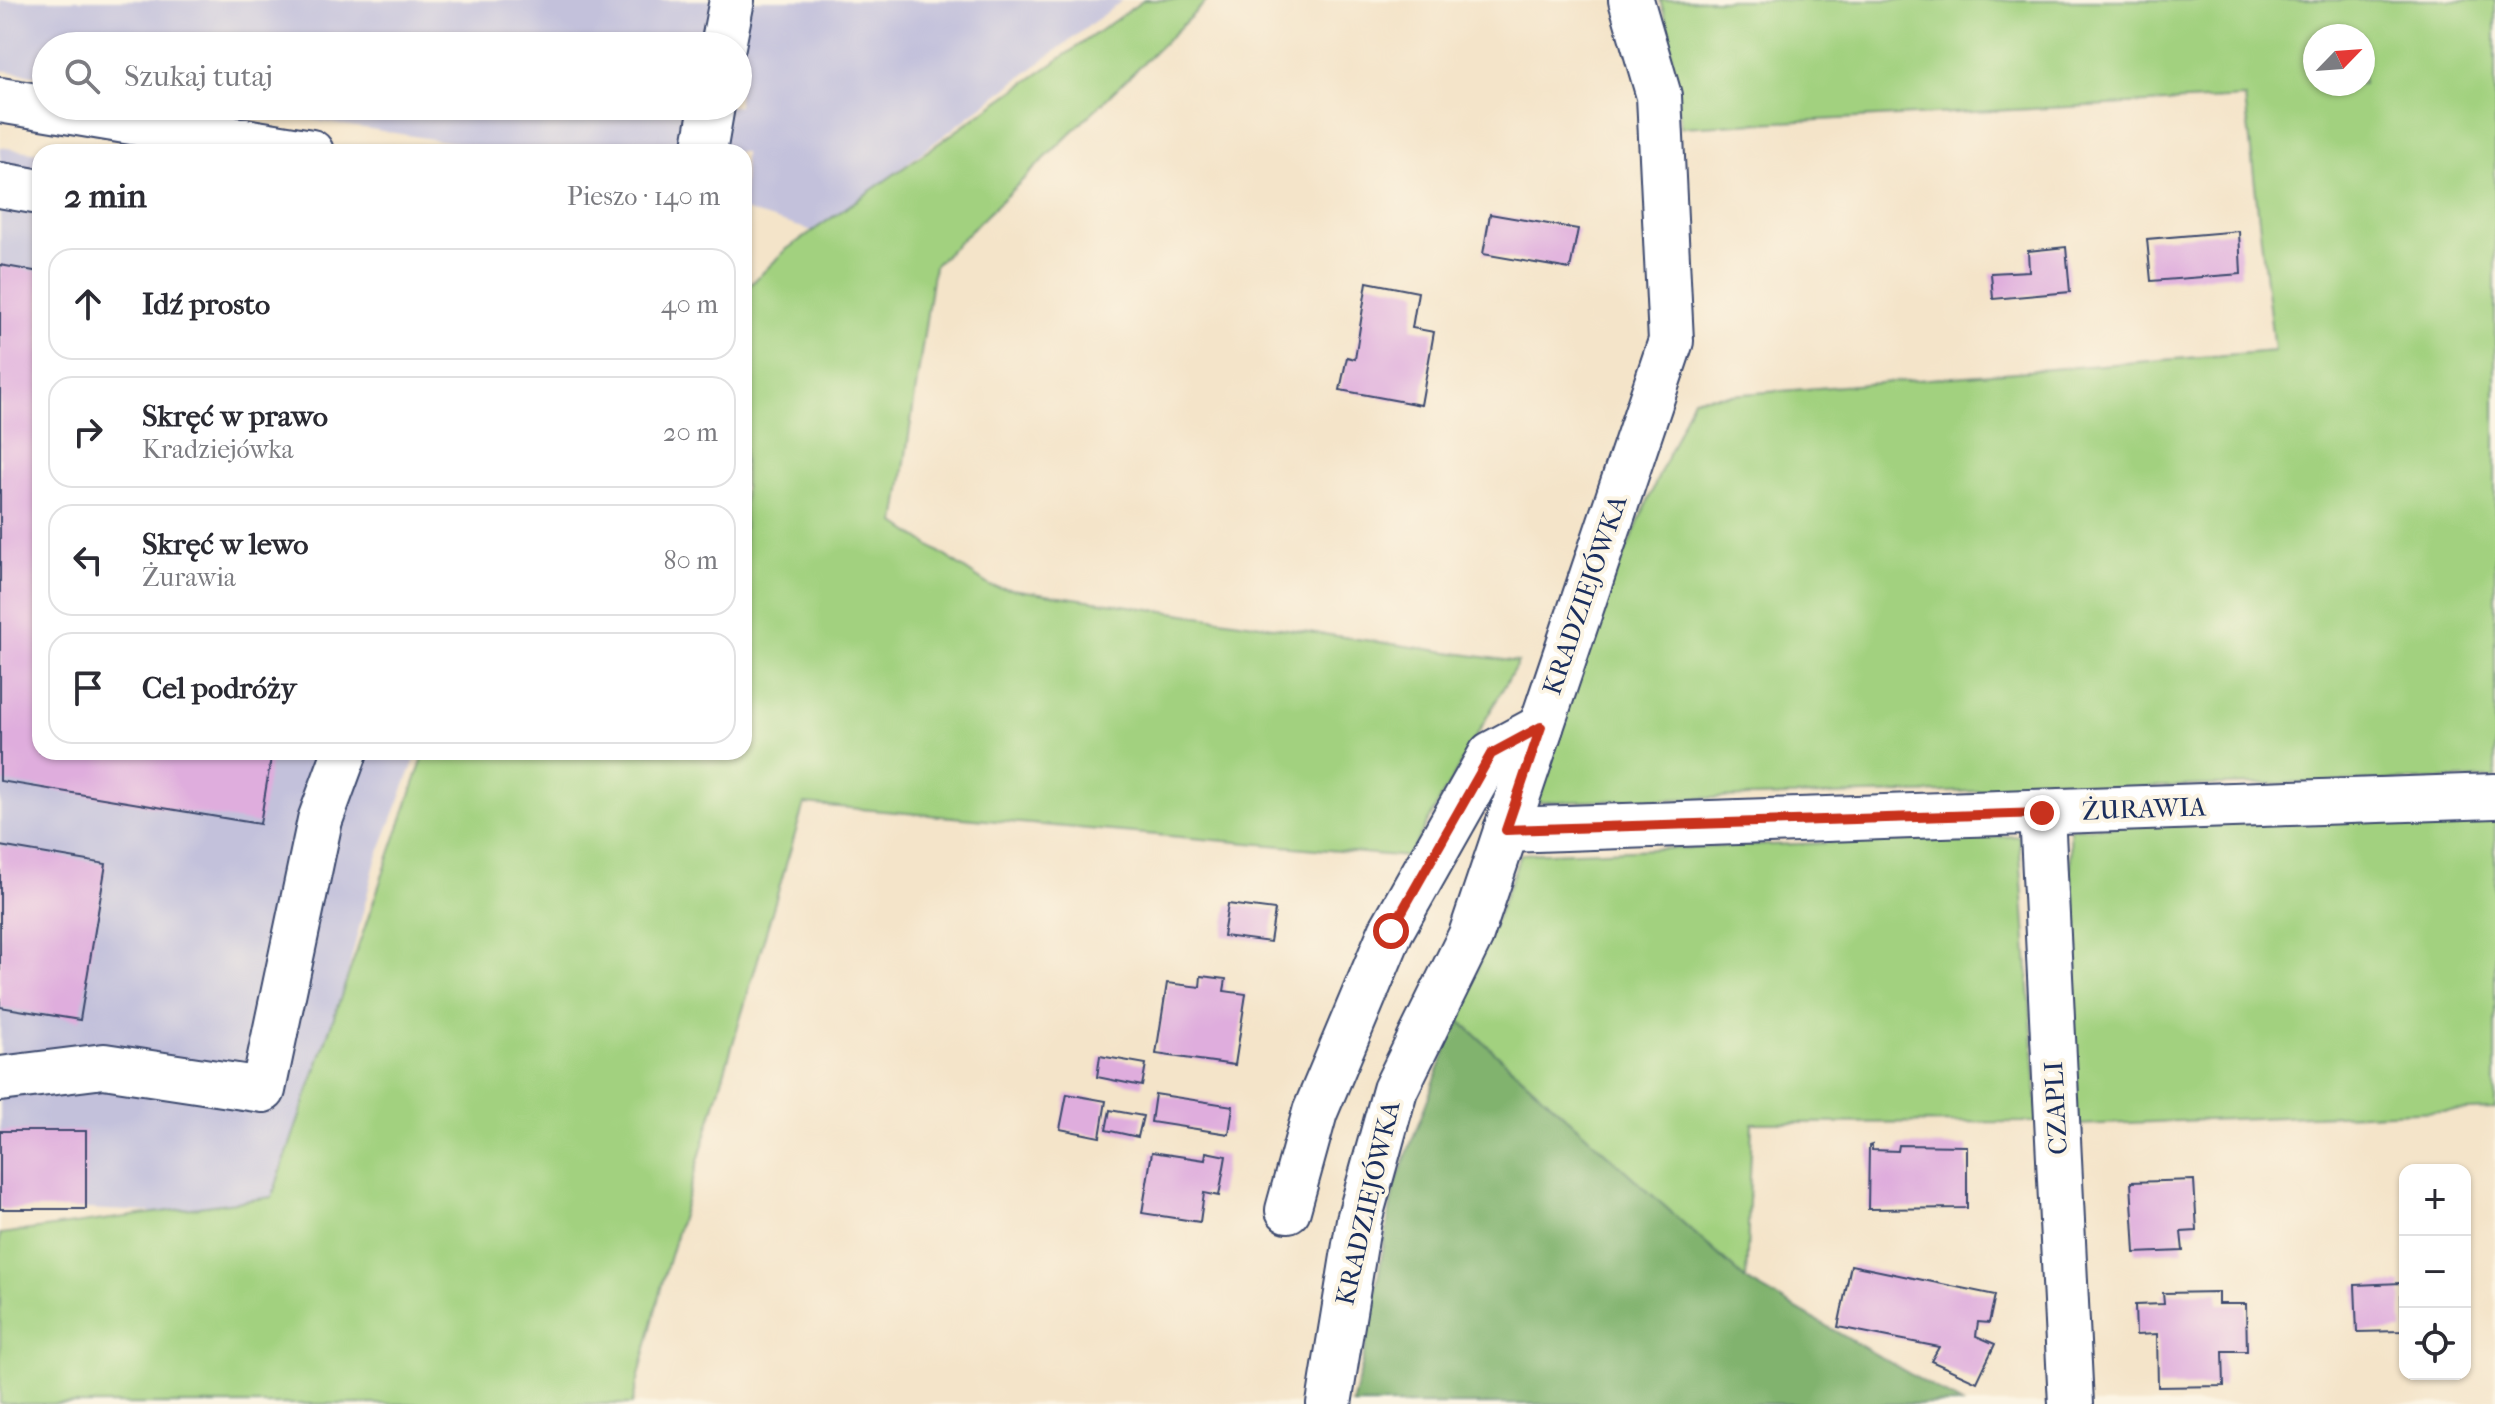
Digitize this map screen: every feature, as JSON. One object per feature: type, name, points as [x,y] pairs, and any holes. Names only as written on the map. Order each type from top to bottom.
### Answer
[{"type":"street","points":[[726,32],[732,0]]},
{"type":"street","name":"KRADZIEJÓWKA","points":[[1329,1404],[1359,1220],[1395,1090],[1471,935],[1671,341],[1659,96],[1631,0]]},
{"type":"street","points":[[0,100],[32,105]]},
{"type":"street","points":[[120,120],[263,144]]},
{"type":"street","points":[[705,144],[710,120]]},
{"type":"street","points":[[0,185],[32,191]]},
{"type":"street","points":[[1288,1210],[1315,1112],[1391,931],[1491,754],[1541,727]]},
{"type":"street","points":[[0,1079],[104,1066],[263,1090],[320,820],[342,760]]},
{"type":"street","name":"ŻURAWIA","points":[[1506,830],[2495,796]]},
{"type":"street","name":"CZAPLI","points":[[2042,813],[2071,1404]]},
{"type":"shaded area","points":[[0,0],[1123,0],[816,232],[752,212],[752,144],[463,144],[313,120],[752,120],[752,32],[32,32],[32,75],[0,70]]},
{"type":"shaded area","points":[[0,147],[32,152],[32,760],[415,760],[376,860],[286,1218],[86,1209],[0,1209]]},
{"type":"green space","points":[[1144,0],[1208,0],[934,266],[896,523],[990,586],[1518,662],[1408,857],[804,804],[664,1276],[632,1404],[0,1404],[0,1234],[272,1197],[422,760],[752,760],[752,283],[787,249]]},
{"type":"green space","points":[[1660,0],[2495,0],[2495,778],[1515,803],[1693,398],[2274,351],[2245,98],[1681,127],[1667,22]]},
{"type":"green space","points":[[2495,815],[2495,1109],[2076,1125],[2070,828]]},
{"type":"green space","points":[[2019,836],[2038,1122],[1752,1123],[1746,1280],[1458,1019],[1521,854]]},
{"type":"green space","points":[[1458,1019],[1746,1280],[1962,1404],[1352,1404],[1362,1366],[1394,1188]]},
{"type":"building","points":[[1490,214],[1578,229],[1570,269],[1483,254]]},
{"type":"building","points":[[2239,231],[2241,274],[2151,281],[2147,239]]},
{"type":"building","points":[[2066,247],[2070,292],[1993,299],[1991,273],[2029,271],[2028,251]]},
{"type":"building","points":[[0,265],[32,271],[32,760],[271,760],[260,824],[0,781]]},
{"type":"building","points":[[1367,282],[1418,292],[1412,328],[1434,332],[1421,405],[1340,390],[1347,357],[1355,359]]},
{"type":"building","points":[[0,846],[106,864],[80,1020],[0,1007]]},
{"type":"building","points":[[1228,904],[1275,910],[1270,942],[1223,936]]},
{"type":"building","points":[[1201,976],[1226,979],[1224,991],[1246,994],[1235,1065],[1156,1054],[1167,983],[1200,987]]},
{"type":"building","points":[[1100,1056],[1146,1064],[1142,1086],[1097,1077]]},
{"type":"building","points":[[1067,1094],[1106,1101],[1100,1137],[1060,1129]]},
{"type":"building","points":[[1155,1094],[1233,1106],[1229,1134],[1151,1122]]},
{"type":"building","points":[[1110,1110],[1143,1116],[1138,1137],[1106,1130]]},
{"type":"building","points":[[0,1131],[86,1131],[86,1209],[0,1209]]},
{"type":"building","points":[[1872,1145],[1872,1150],[1898,1151],[1899,1145],[1967,1146],[1967,1208],[1868,1209],[1869,1146]]},
{"type":"building","points":[[1152,1152],[1205,1160],[1206,1152],[1226,1156],[1219,1196],[1204,1193],[1200,1222],[1142,1213]]},
{"type":"building","points":[[2194,1180],[2197,1231],[2181,1232],[2183,1251],[2135,1253],[2131,1182]]},
{"type":"building","points":[[1851,1265],[1995,1295],[1989,1323],[1978,1322],[1976,1336],[1995,1344],[1977,1382],[1931,1361],[1939,1347],[1838,1327]]},
{"type":"building","points":[[2399,1283],[2399,1331],[2357,1332],[2355,1285]]},
{"type":"building","points":[[2218,1292],[2218,1304],[2246,1304],[2247,1351],[2223,1351],[2224,1386],[2158,1387],[2157,1334],[2136,1335],[2135,1305],[2164,1304],[2163,1293]]},
{"type":"route","points":[[1391,931],[1491,754],[1541,727],[1506,830],[2042,813]]}]
